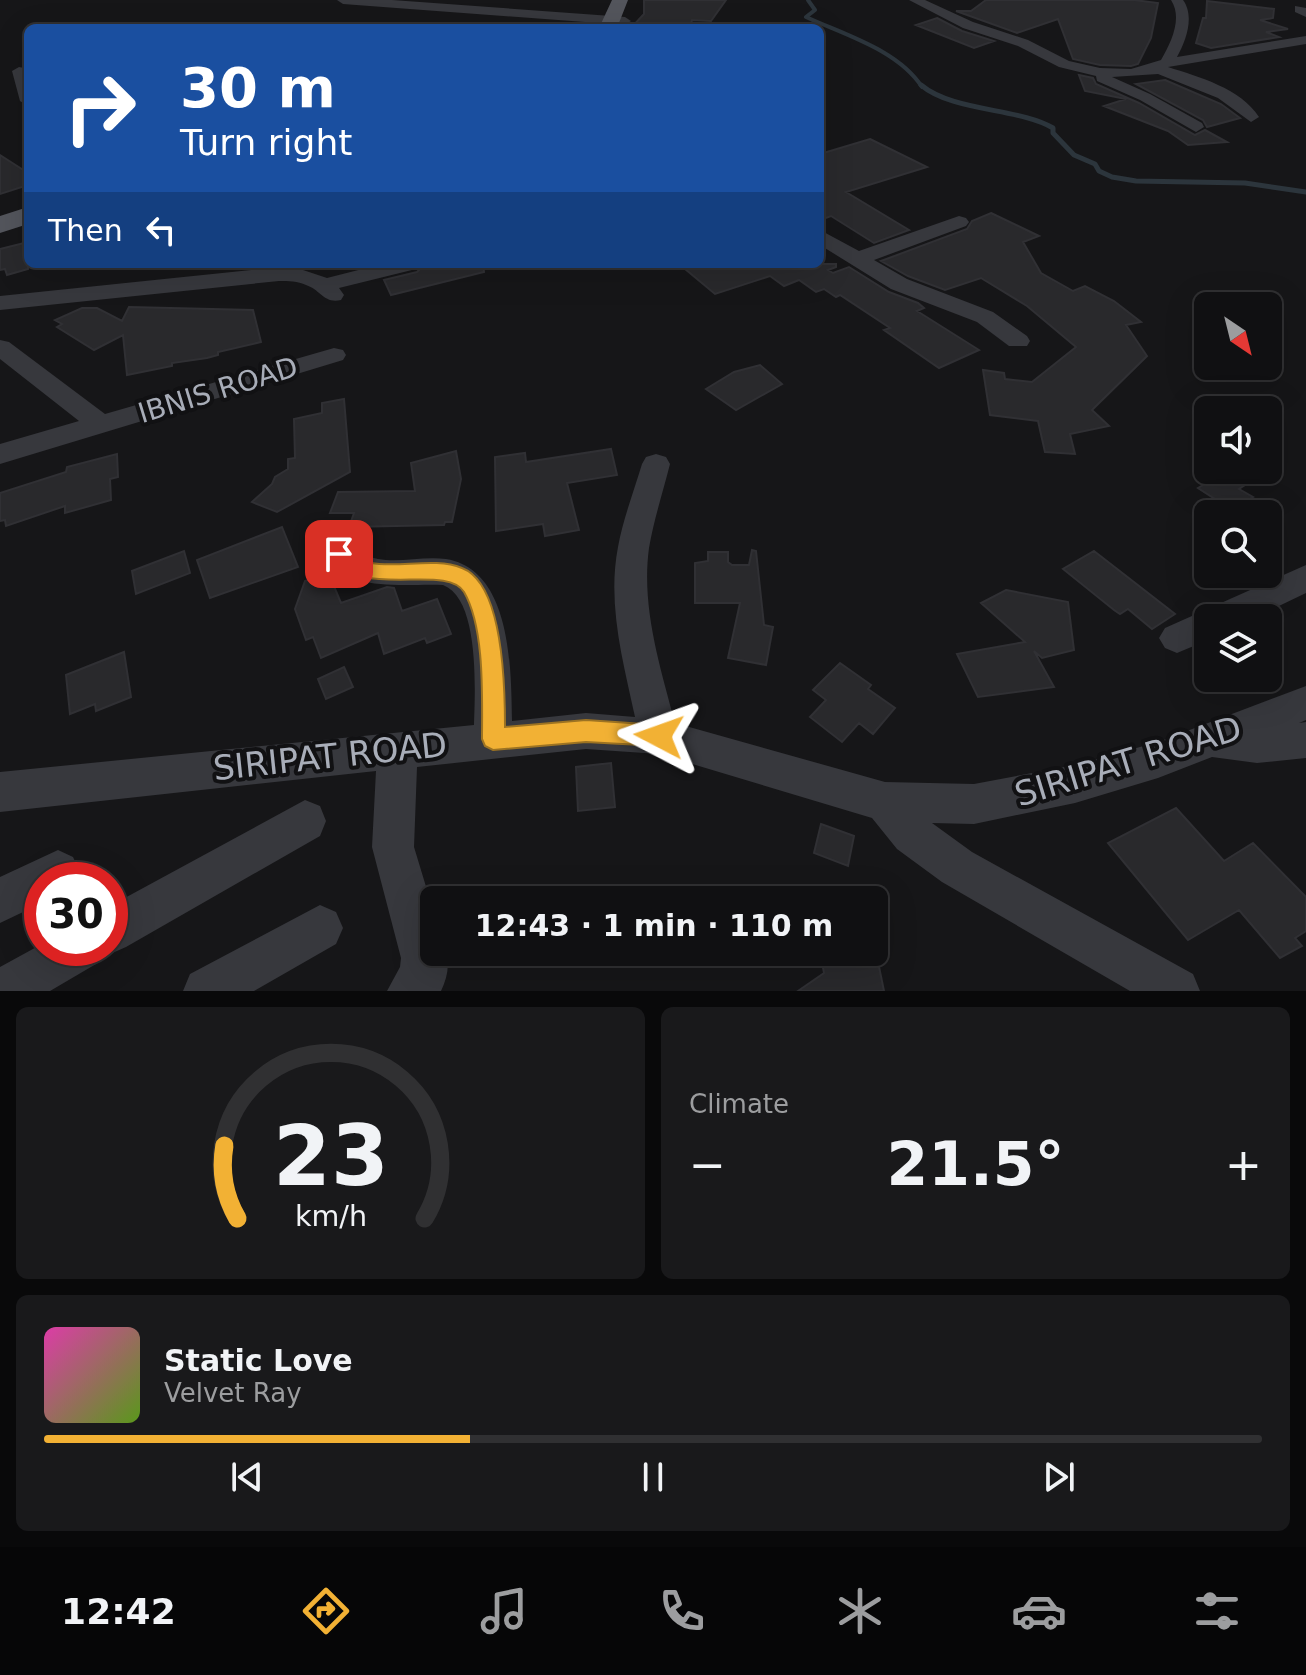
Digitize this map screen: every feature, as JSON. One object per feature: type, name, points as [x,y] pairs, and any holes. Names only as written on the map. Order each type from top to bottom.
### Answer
[{"type":"main road","points":[[616,24],[620,0]]},
{"type":"main road","points":[[616,24],[634,0]]},
{"type":"main road","points":[[0,216],[24,208]]},
{"type":"main road","points":[[0,225],[24,216]]},
{"type":"street","points":[[343,0],[436,4],[616,24]]},
{"type":"street","points":[[915,0],[968,25],[1023,43],[1064,64],[1095,72],[1124,74],[1306,40]]},
{"type":"street","points":[[1160,66],[1180,39],[1182,7],[1177,0]]},
{"type":"street","points":[[937,10],[952,3]]},
{"type":"street","points":[[1160,66],[1233,99],[1248,109],[1251,117]]},
{"type":"street","points":[[19,71],[24,88]]},
{"type":"street","points":[[1095,72],[1196,127]]},
{"type":"street","points":[[856,259],[959,222]]},
{"type":"street","points":[[824,239],[899,284],[985,317],[1018,341]]},
{"type":"street","points":[[0,303],[279,274],[311,277],[329,290],[396,268]]},
{"type":"street","name":"IBNIS ROAD","points":[[0,347],[102,425]]},
{"type":"street","name":"IBNIS ROAD","points":[[0,454],[334,355]]},
{"type":"street","points":[[656,464],[632,556],[630,585],[636,639],[659,736]]},
{"type":"street","points":[[339,554],[353,565],[369,570],[398,574],[458,574],[471,585],[482,610],[493,672],[493,739]]},
{"type":"street","points":[[1251,604],[1306,578]]},
{"type":"street","name":"SIRIPAT ROAD","points":[[0,792],[586,731],[659,736],[885,802],[974,804],[1075,784],[1210,740],[1306,703]]},
{"type":"street","points":[[1210,740],[1257,745],[1306,740]]},
{"type":"street","points":[[401,748],[395,778],[393,847],[424,958],[424,976],[411,991]]},
{"type":"street","points":[[885,802],[912,834],[957,867],[1176,991]]},
{"type":"street","points":[[128,921],[305,821]]},
{"type":"street","points":[[0,901],[24,889]]},
{"type":"street","points":[[207,991],[320,928]]},
{"type":"street","points":[[4,991],[48,966]]},
{"type":"building","points":[[644,0],[726,0],[711,21],[635,24],[644,14]]},
{"type":"building","points":[[986,0],[1134,0],[1158,3],[1151,38],[1138,64],[1131,66],[1100,65],[1073,59],[1058,19],[1017,33],[956,11],[971,11]]},
{"type":"building","points":[[1207,1],[1274,9],[1273,18],[1260,20],[1288,29],[1266,32],[1279,37],[1211,48],[1196,43],[1203,18],[1206,18]]},
{"type":"building","points":[[937,18],[962,31],[994,41],[974,48],[916,25]]},
{"type":"building","points":[[1079,75],[1093,78],[1096,84],[1139,103],[1195,135],[1205,130],[1227,142],[1188,145],[1168,131],[1104,106],[1126,99],[1085,91]]},
{"type":"building","points":[[1165,80],[1221,104],[1240,118],[1207,127],[1203,120],[1136,84]]},
{"type":"building","points":[[870,139],[927,167],[846,192],[909,230],[874,243],[831,216],[824,219],[824,153]]},
{"type":"building","points":[[0,155],[24,170],[24,186],[0,194]]},
{"type":"building","points":[[991,213],[1039,236],[1023,242],[1041,273],[1073,291],[1085,286],[1114,301],[1141,322],[1126,325],[1147,356],[1092,410],[1109,426],[1070,434],[1075,454],[1045,452],[1038,421],[990,415],[983,370],[1004,373],[1005,379],[1032,382],[1076,347],[1027,306],[981,278],[945,290],[908,276],[881,261],[967,229],[972,221]]},
{"type":"building","points":[[24,243],[24,268],[28,269],[7,275],[5,269],[0,270],[0,249]]},
{"type":"building","points":[[824,264],[836,264],[828,270],[833,273],[849,267],[889,292],[918,303],[924,308],[917,311],[979,350],[939,368],[884,330],[890,328],[840,295],[836,297],[824,289],[816,292],[799,280],[784,286],[770,276],[715,294],[684,268],[824,268]]},
{"type":"building","points":[[421,268],[484,268],[484,272],[391,295],[384,280],[417,272]]},
{"type":"building","points":[[129,307],[253,310],[261,342],[218,352],[218,355],[207,358],[127,375],[123,335],[94,350],[57,327],[62,324],[55,320],[82,308],[97,308],[122,321]]},
{"type":"building","points":[[760,365],[782,384],[736,410],[706,389],[734,372]]},
{"type":"building","points":[[344,399],[350,472],[277,512],[252,502],[272,484],[275,477],[288,469],[288,459],[295,458],[294,419],[322,413],[322,403]]},
{"type":"building","points":[[611,449],[617,475],[567,483],[579,530],[545,536],[543,524],[496,531],[495,457],[525,453],[526,462]]},
{"type":"building","points":[[456,451],[461,479],[452,522],[445,522],[444,525],[349,527],[354,513],[330,513],[338,492],[415,491],[411,463]]},
{"type":"building","points":[[117,454],[118,477],[110,479],[111,500],[65,513],[65,506],[6,526],[5,520],[0,521],[0,493],[66,472],[67,467]]},
{"type":"building","points":[[1205,484],[1246,484],[1239,489],[1253,497],[1248,500],[1217,500],[1198,488]]},
{"type":"building","points":[[282,527],[298,567],[210,598],[197,560]]},
{"type":"building","points":[[752,550],[756,551],[764,625],[773,627],[766,665],[728,658],[740,603],[695,603],[695,563],[708,561],[708,552],[728,552],[728,562],[732,565],[749,565]]},
{"type":"building","points":[[184,551],[190,573],[136,594],[132,571]]},
{"type":"building","points":[[1094,551],[1175,614],[1152,629],[1128,609],[1120,614],[1114,610],[1063,569]]},
{"type":"building","points":[[328,572],[341,603],[387,587],[394,588],[402,611],[437,599],[451,634],[427,643],[425,638],[384,654],[378,633],[321,658],[313,637],[306,640],[295,609],[305,581]]},
{"type":"building","points":[[1006,590],[1068,602],[1074,650],[1042,658],[1034,651],[1054,687],[978,697],[957,654],[1025,642],[981,603]]},
{"type":"building","points":[[124,652],[131,697],[96,711],[95,704],[70,714],[66,675]]},
{"type":"building","points":[[840,663],[871,685],[868,689],[895,708],[873,734],[859,723],[842,742],[810,717],[826,700],[813,690]]},
{"type":"building","points":[[344,667],[353,687],[326,699],[318,679]]},
{"type":"building","points":[[611,763],[615,807],[578,811],[576,767]]},
{"type":"building","points":[[1176,808],[1224,861],[1253,843],[1306,897],[1306,931],[1295,938],[1302,946],[1280,958],[1239,910],[1188,940],[1108,843]]},
{"type":"building","points":[[821,824],[854,836],[848,866],[814,853]]},
{"type":"building","points":[[823,966],[879,966],[884,991],[798,991],[824,973]]},
{"type":"waterway","points":[[808,0],[815,10],[806,17],[823,24]]},
{"type":"waterway","points":[[824,24],[885,53],[912,74],[922,87]]},
{"type":"waterway","points":[[921,85],[950,100],[1023,117],[1053,128],[1053,133],[1074,155],[1095,164],[1099,171],[1112,177],[1136,181],[1245,183],[1306,192]]},
{"type":"route","points":[[339,554],[353,565],[369,570],[398,574],[458,574],[471,585],[482,610],[493,672],[493,739],[586,731],[659,736]]}]
